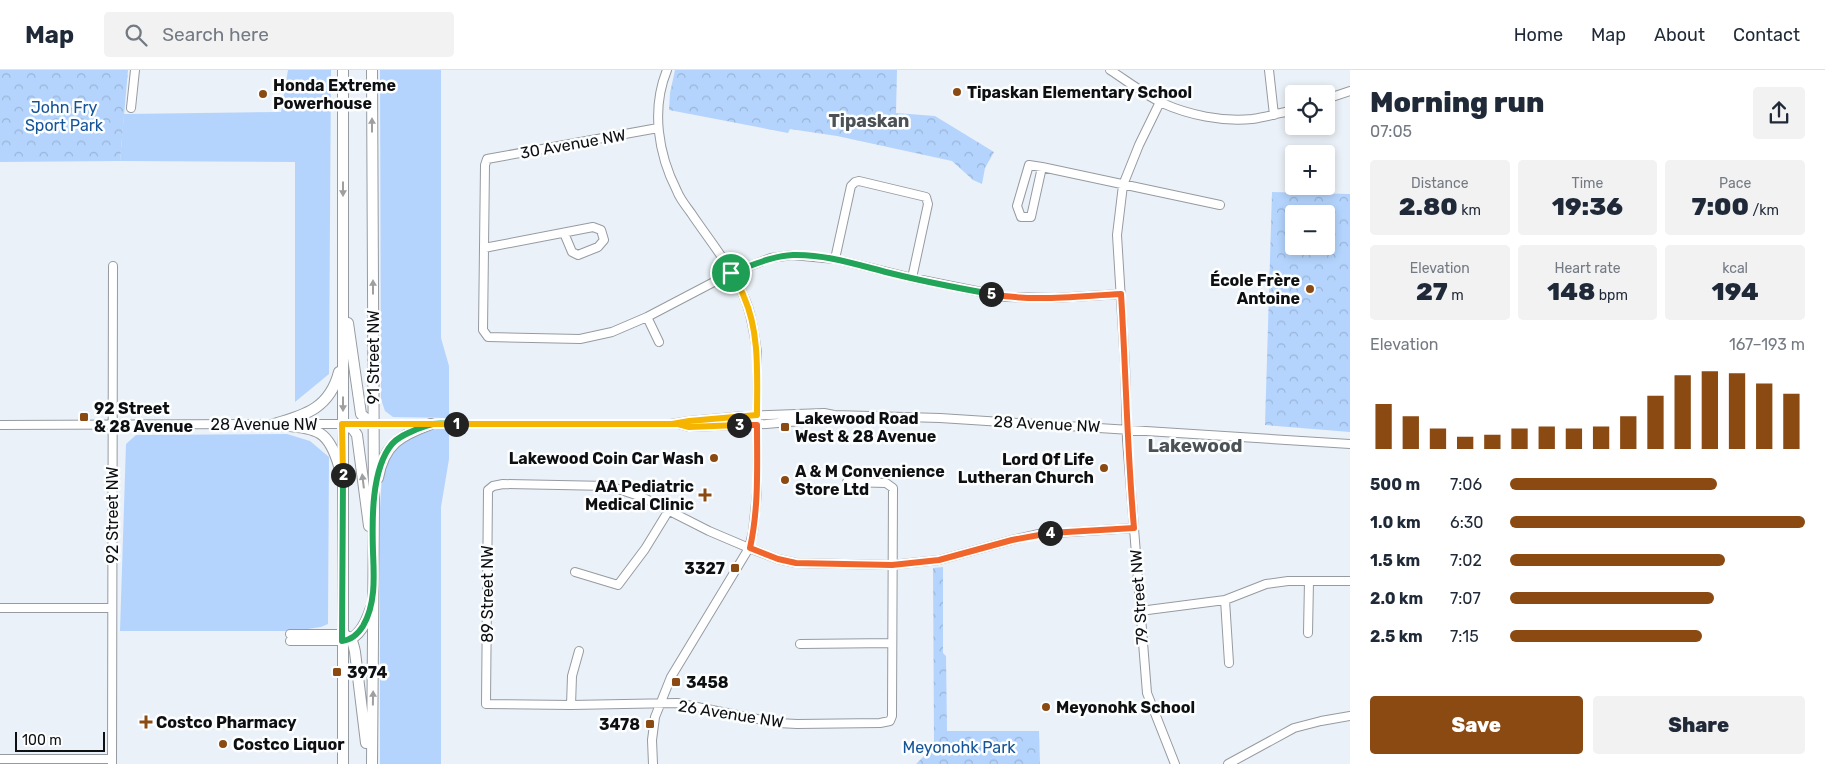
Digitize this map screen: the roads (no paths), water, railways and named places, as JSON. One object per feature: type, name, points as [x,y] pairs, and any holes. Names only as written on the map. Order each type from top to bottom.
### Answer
[{"type":"main road","name":"91 Street NW","points":[[343,70],[342,424],[345,638],[343,764]]},
{"type":"main road","name":"91 Street NW","points":[[370,764],[374,577],[372,70]]},
{"type":"main road","points":[[343,303],[348,320],[361,414],[373,424]]},
{"type":"main road","points":[[274,424],[295,418],[328,399],[337,382],[343,357]]},
{"type":"main road","points":[[274,424],[310,429],[323,435],[333,447],[343,478]]},
{"type":"main road","points":[[342,424],[353,429],[357,435],[373,547]]},
{"type":"main road","points":[[374,506],[379,472],[392,445],[407,434],[431,424]]},
{"type":"main road","points":[[370,764],[355,652],[345,638],[362,628],[369,614],[374,577]]},
{"type":"street","points":[[131,108],[135,70]]},
{"type":"street","points":[[653,764],[652,740],[655,718],[660,704],[671,677],[689,645],[750,548],[757,494],[757,352],[753,330],[745,297],[677,192],[663,157],[658,128],[659,100],[667,70]]},
{"type":"street","points":[[1110,70],[1160,102],[1181,110],[1223,119],[1252,119],[1285,112]]},
{"type":"street","points":[[1269,70],[1274,114]]},
{"type":"street","points":[[1335,96],[1350,91]]},
{"type":"street","name":"79 Street NW","points":[[1160,102],[1138,145],[1123,185],[1116,235],[1121,294],[1127,429],[1147,693],[1176,764]]},
{"type":"street","name":"30 Avenue NW","points":[[484,248],[485,165],[487,159],[658,128]]},
{"type":"street","points":[[1042,167],[1031,217],[1021,217],[1017,206],[1029,165],[1042,167],[1220,205]]},
{"type":"street","points":[[834,259],[851,186],[855,182],[859,181],[926,197],[928,200],[912,278]]},
{"type":"street","points":[[564,233],[572,252],[578,255],[598,246],[604,240],[602,230],[595,227],[484,248],[483,330],[488,337],[580,339],[612,332],[731,273],[771,258],[792,255],[834,259],[912,278],[1006,297],[1055,298],[1121,294]]},
{"type":"street","name":"92 Street NW","points":[[112,266],[112,762]]},
{"type":"street","points":[[647,316],[659,342]]},
{"type":"street","name":"28 Avenue NW","points":[[0,425],[678,424],[689,421],[757,415],[824,413],[1127,429],[1350,444]]},
{"type":"street","name":"28 Avenue NW","points":[[678,424],[689,427],[757,425],[824,419],[834,415]]},
{"type":"street","points":[[800,644],[892,643],[893,488],[886,483],[847,482]]},
{"type":"street","name":"89 Street NW","points":[[486,704],[488,490],[493,486],[503,484],[609,486],[642,497],[669,510]]},
{"type":"street","points":[[575,572],[618,585],[645,549],[669,510],[709,531],[778,559],[796,563],[892,565],[939,560],[1039,534],[1134,528]]},
{"type":"street","points":[[1140,610],[1225,600],[1266,584],[1288,580],[1350,581]]},
{"type":"street","points":[[1308,633],[1309,580]]},
{"type":"street","points":[[1225,600],[1229,662]]},
{"type":"street","points":[[0,608],[112,608]]},
{"type":"street","points":[[290,638],[345,638]]},
{"type":"street","name":"26 Avenue NW","points":[[486,704],[677,703],[797,724],[880,723],[890,721],[892,716],[892,643]]},
{"type":"street","points":[[571,705],[572,676],[578,652]]},
{"type":"street","points":[[1228,764],[1294,728],[1322,720],[1350,716]]},
{"type":"street","points":[[0,759],[112,762]]},
{"type":"place","name":"Tipaskan Elementary School","points":[[957,92]]},
{"type":"place","name":"Honda Extreme Powerhouse","points":[[263,94]]},
{"type":"place","name":"École Frère Antoine","points":[[1310,289]]},
{"type":"place","name":"92 Street & 28 Avenue","points":[[84,417]]},
{"type":"place","name":"Lakewood Road West & 28 Avenue","points":[[785,427]]},
{"type":"place","name":"Lakewood Coin Car Wash","points":[[714,458]]},
{"type":"place","name":"Lord Of Life Lutheran Church","points":[[1104,468]]},
{"type":"place","name":"A & M Convenience Store Ltd","points":[[785,480]]},
{"type":"place","name":"AA Pediatric Medical Clinic","points":[[705,495]]},
{"type":"place","name":"3327","points":[[735,568]]},
{"type":"place","name":"3974","points":[[337,672]]},
{"type":"place","name":"3458","points":[[676,682]]},
{"type":"place","name":"Meyonohk School","points":[[1046,707]]},
{"type":"place","name":"Costco Pharmacy","points":[[146,722]]},
{"type":"place","name":"3478","points":[[650,724]]},
{"type":"place","name":"Costco Liquor","points":[[223,744]]},
{"type":"district","name":"Tipaskan","points":[[869,121]]},
{"type":"district","name":"Lakewood","points":[[1195,445]]},
{"type":"park label","name":"John Fry Sport Park","points":[[64,116]]},
{"type":"park label","name":"Meyonohk Park","points":[[959,747]]}]
